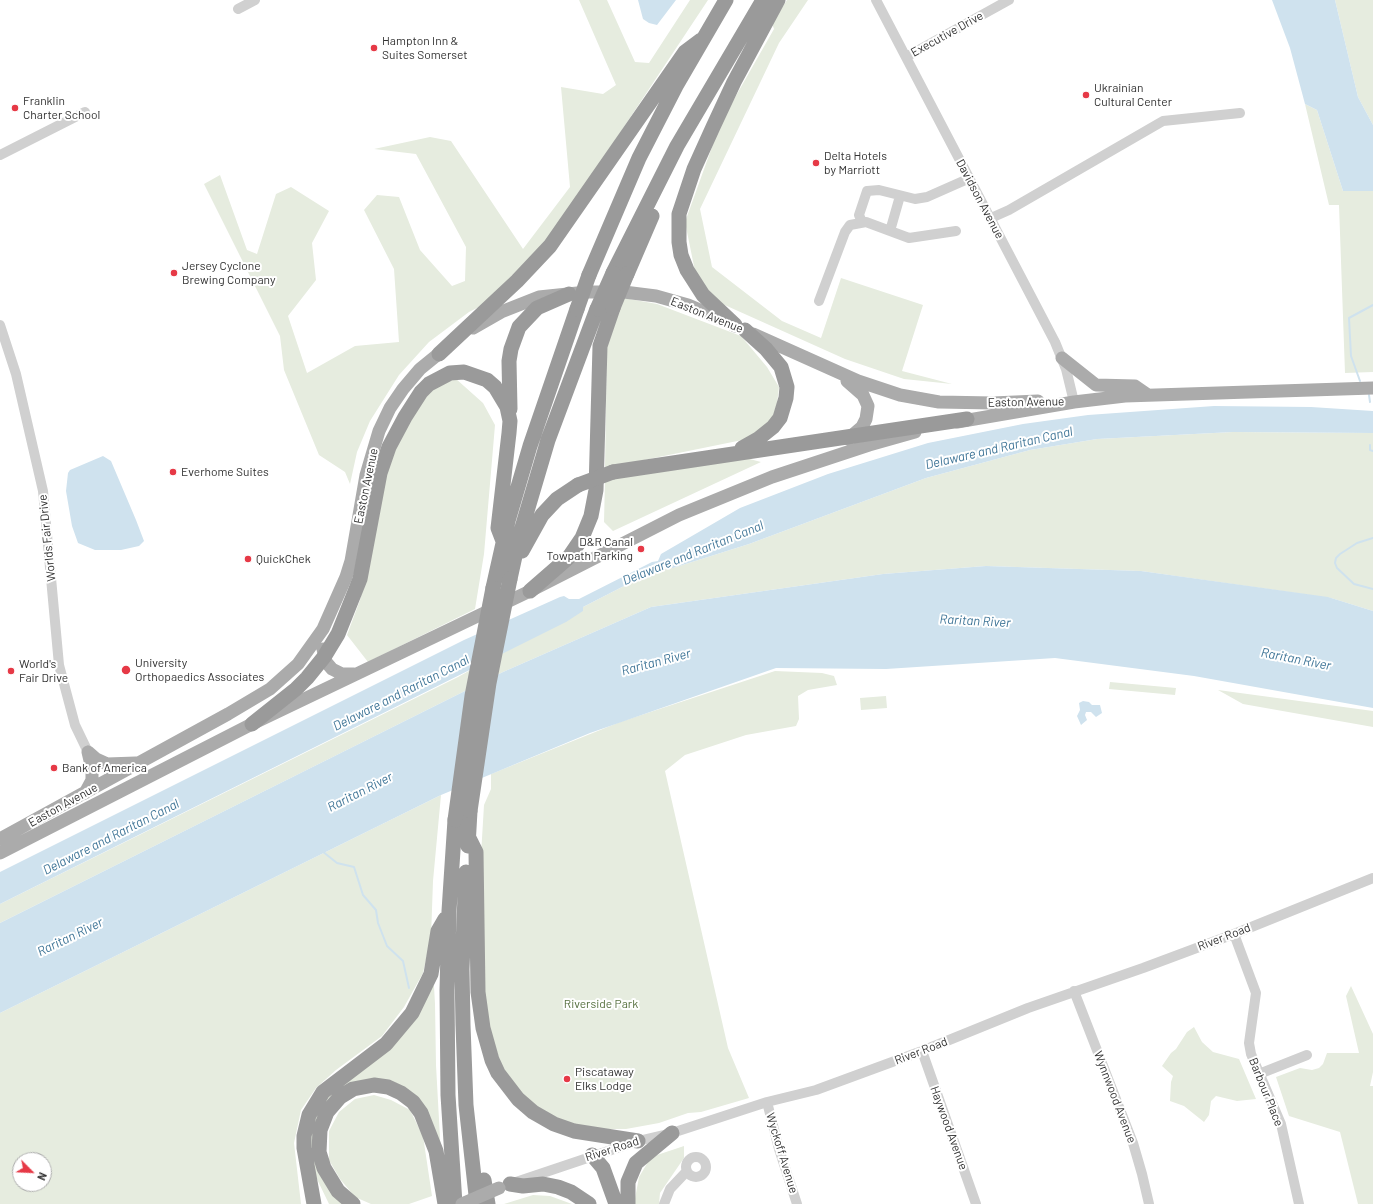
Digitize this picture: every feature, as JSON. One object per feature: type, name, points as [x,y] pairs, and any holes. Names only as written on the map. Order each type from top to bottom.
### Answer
[{"type":"highway","points":[[455,1204],[447,1069],[449,911],[455,820],[472,696],[493,588],[504,540],[530,446],[589,275],[639,158],[701,40],[726,0]]},
{"type":"highway","points":[[477,1204],[466,1105],[462,1025],[462,969],[468,836],[470,811],[489,683],[519,538],[548,440],[597,310],[620,274],[704,99],[763,0]]},
{"type":"highway","points":[[728,454],[758,440],[773,427],[780,418],[786,398],[786,387],[781,367],[766,349],[703,295],[687,270],[681,255],[679,242],[679,214],[687,188],[713,126],[734,82],[778,0]]},
{"type":"highway","points":[[439,354],[517,282],[550,246],[685,52],[701,40]]},
{"type":"highway","points":[[530,591],[569,557],[582,538],[591,516],[596,490],[598,369],[600,346],[613,308],[620,274]]},
{"type":"highway","points":[[504,540],[498,528],[510,421],[509,361],[511,349],[519,327],[537,308],[568,294]]},
{"type":"highway","points":[[252,724],[296,689],[324,657],[345,619],[359,584],[380,473],[389,447],[404,417],[421,392],[429,384],[450,373],[464,372],[475,375],[486,380],[495,387],[507,407],[510,421]]},
{"type":"highway","points":[[510,577],[542,515],[557,499],[578,485],[613,472],[967,419]]},
{"type":"highway","points":[[468,836],[476,852],[478,992],[483,1028],[492,1060],[498,1073],[518,1099],[533,1112],[554,1124],[574,1131],[638,1141]]},
{"type":"highway","points":[[314,1204],[305,1158],[304,1136],[306,1125],[313,1107],[330,1086],[386,1044],[412,1012],[431,974],[438,931],[449,911]]},
{"type":"highway","points":[[353,1204],[338,1191],[324,1168],[319,1152],[320,1130],[327,1112],[340,1097],[353,1089],[374,1085],[388,1087],[401,1093],[413,1102],[421,1113],[436,1151],[445,1204]]},
{"type":"highway","points":[[466,1105],[475,1116],[488,1204]]},
{"type":"highway","points":[[628,1204],[628,1182],[636,1163],[672,1133]]},
{"type":"highway","points":[[592,1155],[603,1168],[616,1204]]},
{"type":"highway","points":[[309,1173],[324,1204]]},
{"type":"highway","points":[[504,1186],[543,1184],[558,1187],[571,1192],[589,1204]]},
{"type":"main road","name":"Easton Avenue","points":[[0,839],[140,763],[270,689],[298,664],[323,629],[340,591],[351,561],[366,475],[379,431],[390,408],[403,389],[420,369],[462,335],[501,312],[539,297],[605,292],[641,294],[688,305],[880,390],[939,402],[1074,402]]},
{"type":"main road","points":[[1062,358],[1096,385],[1135,386],[1148,395]]},
{"type":"main road","points":[[814,463],[837,448],[862,427],[868,412],[867,400],[858,390],[835,371]]},
{"type":"main road","name":"Easton Avenue","points":[[0,853],[252,724],[530,591],[679,516],[757,483],[814,463],[869,445],[967,419],[1074,402],[1120,396],[1373,388]]},
{"type":"main road","points":[[323,629],[324,657],[328,666],[342,674],[354,674]]},
{"type":"main road","points":[[88,752],[96,759],[107,764],[140,763]]},
{"type":"main road","points":[[85,793],[92,780],[92,769],[88,752]]},
{"type":"main road","name":"River Road","points":[[462,1204],[504,1186]]},
{"type":"street","points":[[238,9],[255,0]]},
{"type":"street","name":"Davidson Avenue","points":[[876,0],[991,218],[1062,358],[1074,402]]},
{"type":"street","name":"Executive Drive","points":[[906,56],[1009,0]]},
{"type":"street","points":[[0,155],[85,112]]},
{"type":"street","points":[[991,218],[1009,210],[1163,121],[1240,113]]},
{"type":"street","points":[[862,222],[859,214],[867,191],[879,190],[915,199],[927,197],[970,178]]},
{"type":"street","points":[[890,231],[900,196]]},
{"type":"street","points":[[819,301],[844,232],[850,225],[862,222],[878,226],[909,238],[956,232]]},
{"type":"street","name":"Worlds Fair Drive","points":[[0,325],[16,374],[42,491],[59,665],[75,725],[88,752]]},
{"type":"street","name":"River Road","points":[[504,1186],[592,1155],[638,1141],[672,1133],[767,1102],[816,1090],[922,1051],[994,1021],[1074,991],[1143,968],[1234,934],[1373,878]]},
{"type":"street","name":"Barbour Place","points":[[1234,934],[1256,993],[1249,1043],[1251,1054],[1284,1137],[1299,1204]]},
{"type":"street","name":"Wynnwood Avenue","points":[[1074,991],[1133,1144],[1149,1204]]},
{"type":"street","name":"Haywood Avenue","points":[[922,1051],[976,1204]]},
{"type":"street","points":[[1259,1074],[1307,1054]]},
{"type":"street","name":"Wyckoff Avenue","points":[[767,1102],[779,1149],[797,1204]]},
{"type":"street","points":[[664,1204],[670,1189],[686,1171]]},
{"type":"green space","points":[[579,0],[607,0],[635,62],[649,63],[690,0],[708,0],[553,234],[483,305],[469,312],[429,342],[399,375],[370,421],[357,452],[350,484],[345,472],[319,455],[284,370],[280,336],[204,184],[220,175],[247,250],[257,254],[276,194],[291,187],[329,211],[312,243],[316,280],[288,316],[307,373],[355,346],[399,342],[394,269],[364,210],[377,195],[399,197],[420,250],[452,286],[465,281],[466,247],[416,154],[374,149],[430,137],[451,141],[523,249],[570,187],[561,87],[603,94],[616,85]]},
{"type":"green space","points":[[787,0],[808,0],[779,43],[700,209],[712,267],[782,321],[821,338],[841,278],[923,305],[902,371],[952,384],[904,379],[845,359],[718,302],[696,276],[685,222],[721,122],[774,29],[772,23]]},
{"type":"green space","points":[[1335,0],[1373,0],[1373,125],[1358,97]]},
{"type":"green space","points":[[1305,104],[1317,110],[1343,191],[1373,191],[1373,372],[1345,373],[1339,205],[1329,205]]},
{"type":"green space","points":[[624,298],[657,304],[741,336],[767,367],[779,387],[776,412],[757,437],[605,468],[607,343]]},
{"type":"green space","points":[[455,378],[483,403],[495,425],[484,554],[475,609],[368,662],[347,635],[360,600],[378,522],[384,477],[407,422],[439,379]]},
{"type":"green space","points":[[1233,432],[1373,433],[1373,611],[1331,598],[1141,571],[986,566],[883,574],[651,607],[503,672],[0,923],[0,904],[458,677],[583,607],[661,567],[673,568],[749,544],[926,478],[1030,450],[1097,439]]},
{"type":"green space","points":[[742,457],[761,462],[613,531],[604,522],[605,480]]},
{"type":"green space","name":"Riverside Park","points":[[775,671],[822,673],[834,676],[837,685],[808,690],[798,696],[799,719],[796,726],[746,735],[685,755],[665,771],[728,1048],[749,1098],[701,1112],[688,1113],[659,1123],[626,1129],[607,1129],[567,1124],[530,1102],[504,1072],[488,1026],[483,972],[481,855],[484,805],[491,789],[491,774],[620,722]]},
{"type":"green space","points":[[1110,682],[1176,688],[1175,695],[1109,689]]},
{"type":"green space","points":[[1218,690],[1373,711],[1373,727],[1243,704]]},
{"type":"green space","points":[[886,696],[887,708],[861,710],[860,698]]},
{"type":"green space","points":[[441,795],[433,881],[431,937],[423,973],[404,1007],[382,1036],[336,1070],[316,1088],[301,1110],[294,1143],[301,1204],[0,1204],[0,1013]]},
{"type":"green space","points":[[432,986],[434,986],[435,1004],[436,1065],[441,1156],[412,1095],[345,1089],[316,1154],[345,1204],[329,1204],[315,1175],[309,1138],[319,1105]]},
{"type":"green space","points":[[1351,986],[1373,1034],[1373,1072],[1370,1086],[1373,1086],[1373,1204],[1358,1204],[1340,1132],[1289,1116],[1276,1077],[1300,1068],[1312,1070],[1319,1068],[1323,1064],[1327,1053],[1359,1053],[1346,996]]},
{"type":"green space","points":[[1194,1027],[1202,1042],[1213,1052],[1239,1059],[1256,1099],[1237,1101],[1216,1096],[1211,1101],[1209,1115],[1204,1122],[1184,1106],[1170,1101],[1171,1082],[1173,1076],[1162,1066],[1171,1053],[1176,1049],[1187,1032]]},
{"type":"green space","points":[[374,1095],[391,1100],[410,1110],[423,1136],[432,1196],[409,1204],[371,1204],[355,1197],[340,1179],[329,1160],[329,1131],[339,1112],[355,1099]]},
{"type":"green space","points":[[684,1146],[684,1158],[660,1193],[659,1204],[634,1204],[639,1177],[651,1157]]},
{"type":"green space","points":[[533,1195],[550,1196],[572,1204],[504,1204]]},
{"type":"water","points":[[638,0],[676,0],[657,25],[649,23],[643,19]]},
{"type":"water","points":[[1272,0],[1335,0],[1358,97],[1373,125],[1373,191],[1343,191],[1317,110],[1305,104],[1290,48]]},
{"type":"water","name":"Delaware and Raritan Canal","points":[[1214,406],[1311,407],[1373,411],[1373,433],[1233,432],[1097,439],[1030,450],[926,478],[749,544],[673,568],[661,567],[583,607],[583,611],[566,622],[0,904],[0,872],[464,640],[560,597],[564,596],[569,599],[579,599],[652,562],[658,561],[661,554],[740,508],[828,474],[928,443],[1023,424],[1088,415]]},
{"type":"water","points":[[103,456],[111,461],[136,520],[144,541],[139,546],[121,550],[95,550],[78,543],[72,526],[66,491],[68,473],[70,470]]},
{"type":"water","name":"Raritan River","points":[[986,566],[1141,571],[1328,597],[1373,611],[1373,708],[1194,676],[1055,658],[886,669],[776,668],[590,733],[441,795],[0,1013],[0,923],[503,672],[651,607],[883,574]]},
{"type":"water","points":[[1083,701],[1089,702],[1092,705],[1100,705],[1102,713],[1096,717],[1091,712],[1086,712],[1085,715],[1087,720],[1081,725],[1077,716],[1080,710],[1079,703]]},
{"type":"waterway","points":[[1360,381],[1351,356],[1349,318],[1373,305]]},
{"type":"waterway","points":[[1369,395],[1370,402]]},
{"type":"waterway","points":[[1370,445],[1370,450],[1373,451]]},
{"type":"waterway","points":[[1373,538],[1357,543],[1340,554],[1336,558],[1335,563],[1337,568],[1354,584],[1373,589]]},
{"type":"waterway","points":[[322,851],[337,863],[354,867],[363,895],[376,910],[378,923],[387,946],[403,961],[409,988]]},
{"type":"place","name":"Hampton Inn & Suites Somerset","points":[[374,48]]},
{"type":"place","name":"Ukrainian Cultural Center","points":[[1086,95]]},
{"type":"place","name":"Franklin Charter School","points":[[15,108]]},
{"type":"place","name":"Delta Hotels by Marriott","points":[[816,163]]},
{"type":"place","name":"Jersey Cyclone Brewing Company","points":[[174,273]]},
{"type":"place","name":"Everhome Suites","points":[[173,472]]},
{"type":"place","name":"D&R Canal Towpath Parking","points":[[641,549]]},
{"type":"place","name":"QuickChek","points":[[248,559]]},
{"type":"place","name":"University Orthopaedics Associates","points":[[126,670]]},
{"type":"place","name":"World's Fair Drive","points":[[11,671]]},
{"type":"place","name":"Bank of America","points":[[54,768]]},
{"type":"place","name":"Piscataway Elks Lodge","points":[[567,1079]]}]
